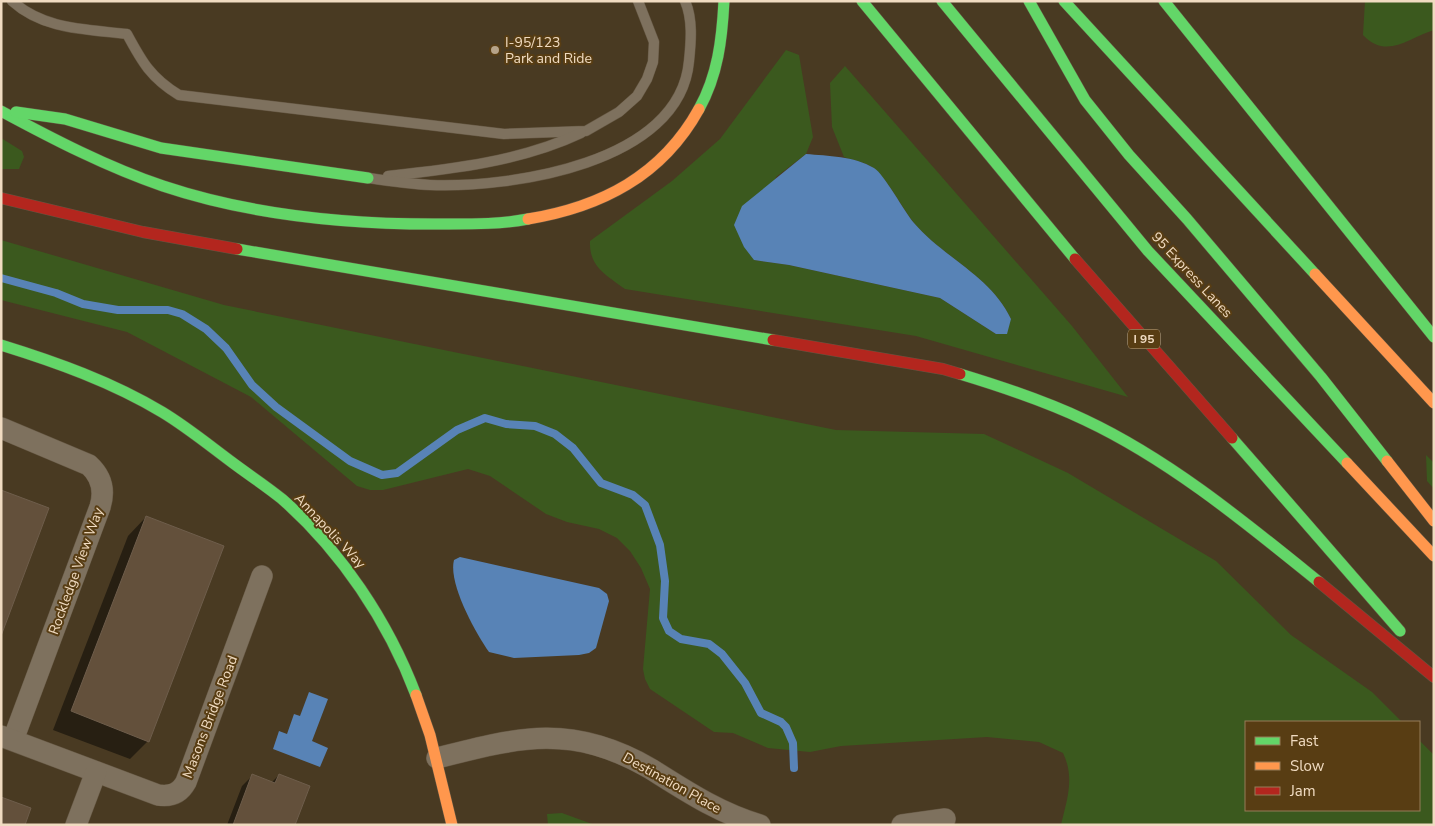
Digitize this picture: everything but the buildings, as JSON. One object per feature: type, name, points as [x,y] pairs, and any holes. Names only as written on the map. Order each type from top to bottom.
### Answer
[{"type":"main road","points":[[1,111],[57,142],[153,182],[213,199],[287,214],[348,221],[424,225],[503,223],[545,216],[586,204],[624,186],[653,168],[674,147],[696,116],[713,83],[722,43],[724,1]]},
{"type":"main road","name":"I 95","points":[[862,1],[1082,267],[1434,669]]},
{"type":"main road","name":"95 Express Lanes","points":[[942,1],[1084,176],[1148,251],[1434,556]]},
{"type":"main road","points":[[1029,1],[1085,100],[1129,155],[1186,218],[1321,377],[1434,521]]},
{"type":"main road","points":[[1064,1],[1434,403]]},
{"type":"main road","points":[[1164,1],[1434,337]]},
{"type":"main road","points":[[1,111],[66,119],[161,148],[368,178]]},
{"type":"main road","points":[[1,198],[143,232],[295,260],[943,369],[1013,389],[1069,412],[1123,440],[1175,473],[1260,533],[1434,678]]},
{"type":"main road","name":"Annapolis Way","points":[[1,345],[78,372],[152,406],[190,430],[287,504],[339,560],[377,612],[401,658],[420,704],[437,758],[452,825]]},
{"type":"street","name":"Rockledge View Way","points":[[1,428],[89,465],[98,475],[103,493],[100,507],[7,738]]},
{"type":"street","name":"Masons Bridge Road","points":[[7,738],[158,795],[171,796],[180,791],[186,782],[262,576]]},
{"type":"street","name":"Destination Place","points":[[437,758],[513,740],[538,737],[572,740],[622,754],[707,804],[760,825]]},
{"type":"street","points":[[76,825],[96,772]]},
{"type":"street","points":[[902,825],[945,819]]},
{"type":"lane","points":[[12,1],[35,18],[51,24],[127,34],[145,67],[160,84],[179,96],[504,134],[586,131]]},
{"type":"lane","points":[[368,178],[431,171],[552,147],[586,131],[619,112],[637,96],[647,79],[653,62],[654,42],[638,1]]},
{"type":"lane","points":[[368,178],[430,185],[470,184],[556,173],[595,160],[643,135],[662,120],[679,96],[688,72],[691,40],[685,1]]},
{"type":"green space","points":[[1365,1],[1434,1],[1434,30],[1398,45],[1381,46],[1363,35]]},
{"type":"green space","points":[[786,50],[799,55],[813,137],[806,154],[776,177],[754,260],[789,265],[940,298],[996,334],[1011,319],[992,291],[939,247],[914,223],[876,170],[844,157],[832,127],[830,83],[845,66],[1072,326],[1128,397],[916,336],[625,289],[600,270],[592,258],[590,241],[672,181],[720,139]]},
{"type":"green space","points":[[1,138],[22,151],[24,157],[19,169],[1,169]]},
{"type":"green space","points":[[1,240],[224,305],[836,430],[984,434],[1068,473],[1216,561],[1291,635],[1372,692],[1401,721],[1245,721],[1245,811],[1420,811],[1420,741],[1434,755],[1434,825],[1061,825],[1069,789],[1067,762],[1063,753],[1039,742],[987,737],[841,746],[810,752],[768,748],[733,733],[714,732],[650,689],[645,679],[643,669],[650,589],[641,568],[630,551],[617,538],[599,529],[567,522],[546,514],[490,476],[468,469],[383,490],[370,490],[357,486],[251,397],[127,332],[1,300]]},
{"type":"green space","points":[[1426,455],[1434,463],[1434,489],[1427,481]]},
{"type":"green space","points":[[562,813],[595,825],[548,825],[547,814]]},
{"type":"water","points":[[806,154],[849,159],[874,168],[914,223],[939,247],[992,291],[1011,319],[1007,334],[996,334],[940,298],[789,265],[754,260],[744,247],[734,225],[742,206]]},
{"type":"water","points":[[460,557],[599,588],[607,594],[609,601],[596,648],[589,653],[579,655],[514,658],[489,652],[470,620],[455,581],[454,560]]},
{"type":"water","points":[[309,692],[328,699],[312,741],[328,748],[320,767],[273,749],[279,731],[287,734],[294,714],[300,716]]},
{"type":"waterway","points":[[1,278],[56,293],[83,304],[118,310],[168,310],[182,314],[206,329],[226,348],[252,385],[276,407],[350,461],[382,475],[397,473],[457,430],[485,418],[506,424],[535,426],[555,434],[573,448],[601,483],[633,495],[645,505],[660,545],[665,581],[663,618],[669,631],[681,639],[709,644],[722,654],[745,683],[761,713],[781,722],[786,727],[793,743],[794,768]]},
{"type":"traffic: fast","points":[[699,109],[715,70],[722,29],[724,1]]},
{"type":"traffic: fast","points":[[862,1],[1075,259]]},
{"type":"traffic: fast","points":[[942,1],[1148,251],[1347,463]]},
{"type":"traffic: fast","points":[[1029,1],[1085,100],[1129,155],[1187,219],[1321,377],[1387,461]]},
{"type":"traffic: fast","points":[[1064,1],[1315,274]]},
{"type":"traffic: fast","points":[[1164,1],[1434,337]]},
{"type":"traffic: fast","points":[[1,111],[60,142],[121,170],[163,186],[232,205],[304,217],[376,223],[478,224],[528,219]]},
{"type":"traffic: fast","points":[[16,112],[65,119],[161,148],[368,178]]},
{"type":"traffic: fast","points":[[237,249],[773,340]]},
{"type":"traffic: fast","points":[[1,345],[42,358],[104,382],[143,401],[180,424],[282,499],[324,541],[361,589],[392,640],[416,695]]},
{"type":"traffic: fast","points":[[960,374],[1008,389],[1055,407],[1116,436],[1177,473],[1264,537],[1319,582]]},
{"type":"traffic: fast","points":[[1232,438],[1400,631]]},
{"type":"traffic: slow","points":[[528,219],[555,214],[580,206],[604,197],[627,185],[667,153],[699,109]]},
{"type":"traffic: slow","points":[[1315,274],[1434,403]]},
{"type":"traffic: slow","points":[[1387,461],[1434,521]]},
{"type":"traffic: slow","points":[[1347,463],[1434,556]]},
{"type":"traffic: slow","points":[[416,695],[430,735],[452,825]]},
{"type":"traffic: jam","points":[[1,198],[143,232],[237,249]]},
{"type":"traffic: jam","points":[[1075,259],[1232,438]]},
{"type":"traffic: jam","points":[[773,340],[943,369],[960,374]]},
{"type":"traffic: jam","points":[[1319,582],[1434,677]]},
{"type":"place","name":"I-95/123 Park and Ride","points":[[495,50]]}]
